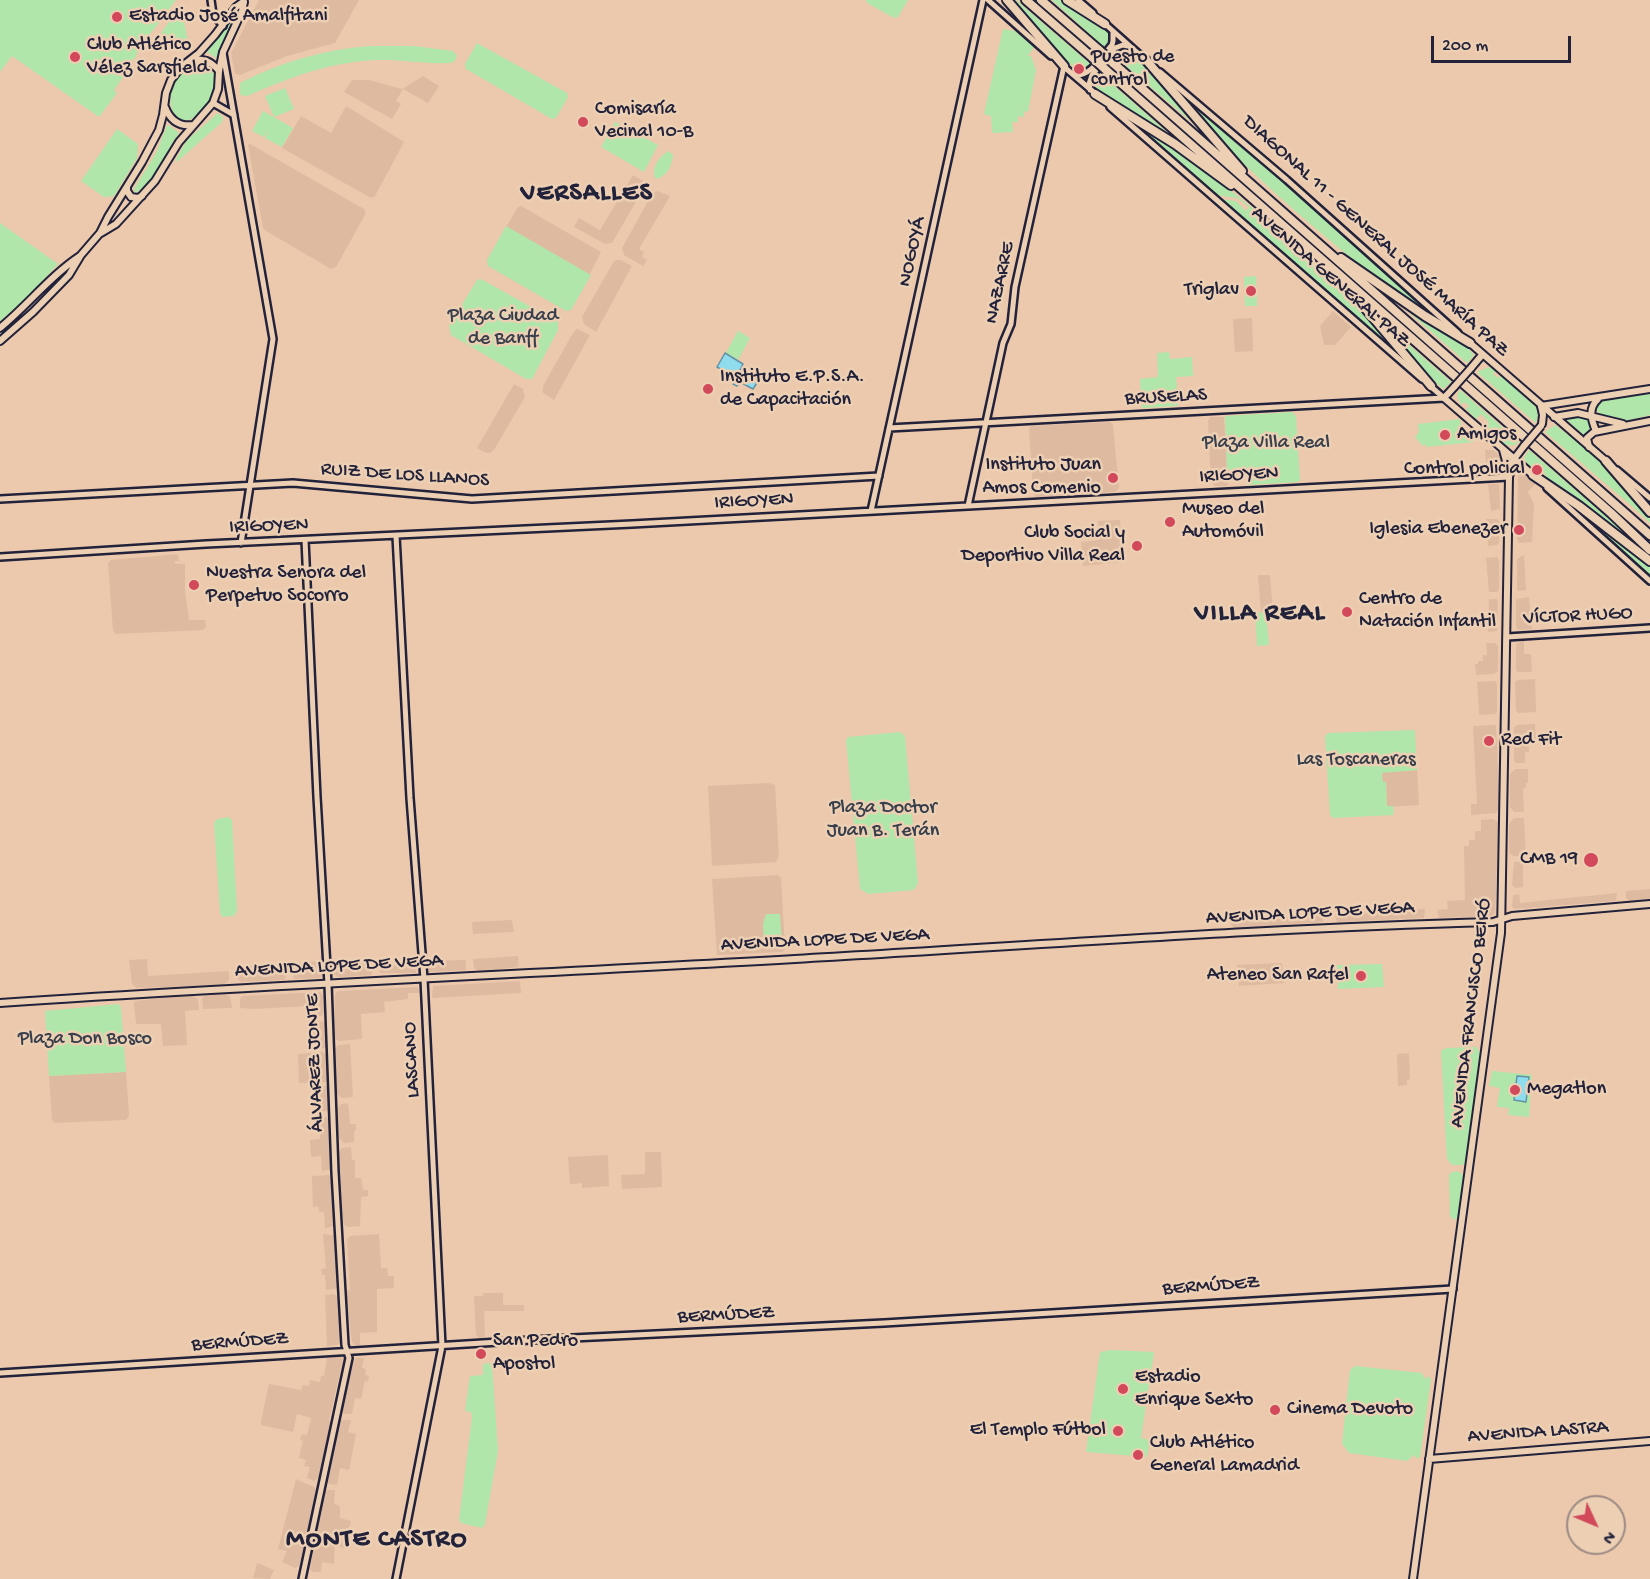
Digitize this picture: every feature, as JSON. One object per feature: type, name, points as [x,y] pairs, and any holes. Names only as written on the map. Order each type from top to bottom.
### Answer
[{"type":"highway","points":[[1006,0],[1064,66]]},
{"type":"highway","name":"AVENIDA GENERAL PAZ","points":[[1026,0],[1611,513],[1650,550]]},
{"type":"highway","name":"AVENIDA GENERAL PAZ","points":[[1041,0],[1650,535]]},
{"type":"highway","points":[[1067,0],[1105,24]]},
{"type":"highway","points":[[1147,61],[1271,201]]},
{"type":"highway","points":[[1093,92],[1175,144],[1262,207]]},
{"type":"highway","points":[[1316,241],[1470,344]]},
{"type":"highway","points":[[1308,248],[1369,311],[1431,386]]},
{"type":"highway","points":[[1606,461],[1650,512]]},
{"type":"highway","points":[[1533,475],[1612,530],[1650,561]]},
{"type":"main road","points":[[0,341],[69,275],[81,255],[100,233],[161,124],[168,86],[178,71],[206,45],[236,7],[244,1]]},
{"type":"main road","points":[[100,233],[116,224],[142,196],[161,174],[178,142],[213,103],[218,89],[223,52],[242,11],[244,1]]},
{"type":"main road","points":[[190,60],[204,60],[219,71]]},
{"type":"main road","points":[[165,106],[169,116],[177,123],[194,125]]},
{"type":"main road","points":[[128,184],[127,191],[131,198],[142,196]]},
{"type":"main road","points":[[0,328],[63,267],[81,255]]},
{"type":"main road","name":"DIAGONAL 11 - GENERAL JOSÉ MARÍA PAZ","points":[[1470,344],[1606,461]]},
{"type":"main road","points":[[1444,398],[1482,355]]},
{"type":"main road","points":[[1541,425],[1544,415],[1541,406],[1650,389]]},
{"type":"main road","name":"AVENIDA GENERAL PAZ","points":[[1444,398],[1533,475]]},
{"type":"main road","points":[[1596,431],[1591,416],[1592,407],[1600,398]]},
{"type":"main road","points":[[1541,425],[1554,417],[1575,413],[1626,425]]},
{"type":"main road","points":[[1589,447],[1588,437],[1596,431],[1650,421]]},
{"type":"main road","name":"AVENIDA FRANCISCO BEIRÓ","points":[[1413,1579],[1503,919],[1509,477],[1514,459],[1541,425]]},
{"type":"main road","points":[[1509,477],[1502,449],[1511,450],[1522,447]]},
{"type":"main road","name":"AVENIDA LOPE DE VEGA","points":[[0,1003],[1330,928],[1493,922],[1512,916],[1542,912],[1650,904]]},
{"type":"main road","name":"AVENIDA LASTRA","points":[[1429,1459],[1650,1441]]},
{"type":"street","points":[[211,0],[213,14],[223,26]]},
{"type":"street","name":"NOGOYÁ","points":[[872,511],[983,0]]},
{"type":"street","name":"AVENIDA GENERAL PAZ","points":[[988,0],[1444,398]]},
{"type":"street","name":"DIAGONAL 11 - GENERAL JOSÉ MARÍA PAZ","points":[[1078,0],[1280,174],[1470,344]]},
{"type":"street","points":[[1074,75],[1088,72],[1112,45],[1113,31]]},
{"type":"street","points":[[1093,92],[1089,84],[1092,75],[1116,48],[1124,45],[1130,46]]},
{"type":"street","points":[[223,52],[273,339],[241,543]]},
{"type":"street","name":"NAZARRE","points":[[968,506],[1003,343],[1011,324],[1015,287],[1064,66]]},
{"type":"street","points":[[213,103],[234,115]]},
{"type":"street","name":"BRUSELAS","points":[[890,428],[1444,398]]},
{"type":"street","name":"DIAGONAL 11 - GENERAL JOSÉ MARÍA PAZ","points":[[1606,461],[1650,498]]},
{"type":"street","name":"AVENIDA GENERAL PAZ","points":[[1533,475],[1650,581]]},
{"type":"street","name":"RUIZ DE LOS LLANOS","points":[[0,499],[293,483],[472,499],[879,476]]},
{"type":"street","name":"IRIGOYEN","points":[[0,557],[1509,477]]},
{"type":"street","name":"LASCANO","points":[[396,536],[410,798],[424,979],[442,1346],[396,1579]]},
{"type":"street","name":"ÁLVAREZ JONTE","points":[[302,1579],[349,1358],[339,1239],[306,540]]},
{"type":"street","name":"VÍCTOR HUGO","points":[[1507,637],[1650,628]]},
{"type":"street","name":"BERMÚDEZ","points":[[0,1373],[573,1338],[906,1322],[1453,1289]]},
{"type":"shaded area","points":[[259,0],[359,0],[335,43],[287,56],[240,75],[235,74],[231,53]]},
{"type":"shaded area","points":[[423,76],[439,86],[428,103],[403,89],[396,101],[401,104],[392,119],[344,92],[352,80],[369,80],[402,89]]},
{"type":"shaded area","points":[[346,106],[404,142],[375,196],[371,198],[282,148],[301,116],[331,133]]},
{"type":"shaded area","points":[[250,144],[364,209],[366,213],[336,267],[331,269],[263,228],[248,145]]},
{"type":"shaded area","points":[[633,175],[643,181],[644,188],[612,243],[605,244],[574,227],[579,218],[600,230]]},
{"type":"shaded area","points":[[657,191],[670,196],[639,249],[644,252],[642,257],[647,260],[643,266],[624,255],[622,248],[652,194]]},
{"type":"shaded area","points":[[521,206],[601,252],[571,310],[566,311],[488,266],[487,260],[518,207]]},
{"type":"shaded area","points":[[616,260],[632,266],[596,332],[584,324],[582,317]]},
{"type":"shaded area","points":[[1333,311],[1351,327],[1335,345],[1324,345],[1320,326]]},
{"type":"shaded area","points":[[1252,318],[1253,351],[1235,352],[1233,319]]},
{"type":"shaded area","points":[[577,329],[590,335],[554,400],[543,393],[543,386]]},
{"type":"shaded area","points":[[514,384],[523,389],[525,397],[494,450],[486,453],[477,448]]},
{"type":"shaded area","points":[[1210,417],[1224,417],[1228,486],[1215,486],[1211,483],[1208,421]]},
{"type":"shaded area","points":[[1110,422],[1113,425],[1119,488],[1115,492],[1036,497],[1033,493],[1029,429],[1031,426]]},
{"type":"shaded area","points":[[1485,450],[1493,450],[1501,457],[1500,468],[1497,472],[1487,472]]},
{"type":"shaded area","points":[[1523,473],[1535,484],[1528,492],[1534,504],[1532,542],[1519,543],[1517,540],[1518,474]]},
{"type":"shaded area","points":[[1488,484],[1499,484],[1500,509],[1491,511]]},
{"type":"shaded area","points":[[1486,519],[1497,519],[1500,522],[1497,545],[1488,546]]},
{"type":"shaded area","points":[[1120,520],[1122,562],[1083,566],[1081,542],[1099,540],[1098,521]]},
{"type":"shaded area","points":[[178,554],[179,561],[175,561],[175,564],[185,564],[185,590],[189,620],[205,620],[206,627],[203,630],[116,634],[113,631],[108,563],[111,560]]},
{"type":"shaded area","points":[[1524,555],[1526,590],[1518,591],[1517,559]]},
{"type":"shaded area","points":[[1497,557],[1499,560],[1499,590],[1489,592],[1486,558]]},
{"type":"shaded area","points":[[1258,575],[1270,575],[1273,612],[1261,613]]},
{"type":"shaded area","points":[[1529,597],[1532,629],[1519,630],[1516,628],[1516,599]]},
{"type":"shaded area","points":[[1489,599],[1498,601],[1497,631],[1488,632]]},
{"type":"shaded area","points":[[1524,641],[1524,654],[1531,654],[1532,672],[1516,670],[1516,644]]},
{"type":"shaded area","points":[[1486,643],[1495,643],[1498,646],[1498,671],[1494,674],[1476,675],[1475,664],[1483,661],[1483,655],[1487,655]]},
{"type":"shaded area","points":[[1535,679],[1536,712],[1518,713],[1515,682]]},
{"type":"shaded area","points":[[1495,681],[1497,684],[1497,712],[1479,715],[1477,682]]},
{"type":"shaded area","points":[[1535,724],[1536,740],[1529,740],[1529,752],[1525,752],[1525,763],[1516,763],[1514,761],[1514,728],[1517,725]]},
{"type":"shaded area","points":[[1496,725],[1500,808],[1496,813],[1471,815],[1471,804],[1477,804],[1473,726]]},
{"type":"shaded area","points":[[1515,769],[1528,769],[1528,783],[1523,789],[1524,812],[1514,812],[1510,807],[1510,774]]},
{"type":"shaded area","points":[[1417,770],[1419,805],[1387,807],[1386,782],[1382,782],[1382,772]]},
{"type":"shaded area","points":[[769,783],[775,785],[779,856],[776,862],[712,866],[708,786]]},
{"type":"shaded area","points":[[1514,818],[1524,818],[1526,856],[1514,856],[1509,853],[1509,824]]},
{"type":"shaded area","points":[[1493,819],[1499,825],[1495,913],[1491,916],[1439,918],[1437,910],[1448,909],[1447,901],[1465,900],[1464,846],[1469,846],[1469,840],[1475,840],[1475,831],[1481,831],[1481,820]]},
{"type":"shaded area","points":[[1514,862],[1523,862],[1523,887],[1515,888],[1512,885]]},
{"type":"shaded area","points":[[778,875],[781,878],[785,949],[782,952],[717,955],[712,879]]},
{"type":"shaded area","points":[[1650,889],[1650,900],[1630,901],[1626,898],[1626,891]]},
{"type":"shaded area","points":[[1617,893],[1616,901],[1515,909],[1512,907],[1513,895],[1519,894],[1520,903]]},
{"type":"shaded area","points":[[1425,909],[1424,918],[1337,922],[1335,915]]},
{"type":"shaded area","points":[[1324,914],[1323,922],[1236,929],[1231,925],[1230,920]]},
{"type":"shaded area","points":[[512,920],[514,932],[473,934],[472,922]]},
{"type":"shaded area","points":[[518,956],[519,965],[517,967],[480,972],[474,968],[473,959]]},
{"type":"shaded area","points":[[372,958],[372,975],[338,977],[334,974],[333,961]]},
{"type":"shaded area","points":[[147,959],[148,976],[229,971],[229,980],[224,985],[136,988],[132,984],[129,960]]},
{"type":"shaded area","points":[[466,960],[466,970],[429,972],[429,961]]},
{"type":"shaded area","points":[[322,961],[320,978],[295,979],[293,977],[292,963]]},
{"type":"shaded area","points":[[417,963],[416,973],[380,973],[380,966]]},
{"type":"shaded area","points":[[1282,963],[1284,983],[1239,986],[1237,965]]},
{"type":"shaded area","points":[[285,964],[286,977],[284,980],[241,982],[237,978],[234,967]]},
{"type":"shaded area","points":[[520,981],[521,993],[432,998],[433,986]]},
{"type":"shaded area","points":[[418,987],[420,993],[408,993],[408,999],[384,1002],[385,1012],[361,1014],[362,1039],[339,1041],[334,1038],[335,994],[338,991]]},
{"type":"shaded area","points":[[320,992],[323,995],[324,1012],[322,1016],[314,1016],[311,1004],[308,1006],[240,1008],[242,996]]},
{"type":"shaded area","points":[[225,994],[230,997],[232,1008],[203,1009],[204,996]]},
{"type":"shaded area","points":[[192,995],[198,999],[199,1010],[185,1011],[187,1045],[163,1046],[161,1024],[136,1024],[135,1001]]},
{"type":"shaded area","points":[[317,1021],[326,1022],[328,1026],[328,1043],[324,1048],[320,1048],[320,1041],[309,1041],[308,1029],[317,1028]]},
{"type":"shaded area","points":[[350,1044],[353,1097],[343,1098],[336,1092],[334,1050],[338,1045]]},
{"type":"shaded area","points":[[322,1052],[329,1056],[329,1079],[326,1082],[299,1083],[298,1054]]},
{"type":"shaded area","points":[[1409,1053],[1410,1079],[1407,1080],[1407,1085],[1398,1086],[1397,1054]]},
{"type":"shaded area","points":[[126,1072],[129,1116],[126,1120],[55,1123],[52,1120],[49,1076]]},
{"type":"shaded area","points":[[313,1086],[330,1088],[331,1109],[329,1111],[315,1112]]},
{"type":"shaded area","points":[[348,1103],[350,1124],[356,1124],[356,1130],[354,1131],[354,1142],[344,1143],[339,1138],[337,1109],[341,1104]]},
{"type":"shaded area","points":[[319,1118],[331,1119],[333,1169],[322,1171],[321,1156],[311,1157],[310,1140],[320,1139]]},
{"type":"shaded area","points":[[351,1147],[352,1160],[355,1160],[355,1178],[361,1178],[363,1190],[368,1190],[368,1196],[361,1197],[360,1226],[349,1227],[343,1222],[339,1152],[342,1148]]},
{"type":"shaded area","points":[[645,1152],[661,1152],[662,1187],[622,1189],[621,1175],[645,1174]]},
{"type":"shaded area","points":[[608,1155],[609,1186],[582,1188],[582,1183],[570,1184],[568,1157]]},
{"type":"shaded area","points":[[329,1175],[335,1178],[336,1226],[325,1228],[324,1212],[319,1212],[318,1206],[313,1207],[312,1176]]},
{"type":"shaded area","points":[[323,1234],[337,1236],[339,1287],[335,1289],[326,1290],[325,1275],[322,1275],[321,1269],[326,1268]]},
{"type":"shaded area","points":[[379,1234],[381,1268],[387,1268],[388,1276],[394,1276],[394,1288],[377,1289],[377,1332],[360,1333],[360,1345],[355,1345],[352,1342],[346,1291],[350,1290],[347,1239],[350,1236]]},
{"type":"shaded area","points":[[483,1293],[503,1293],[503,1305],[524,1305],[524,1311],[484,1311],[485,1337],[479,1338],[476,1335],[474,1296],[483,1296]]},
{"type":"shaded area","points":[[334,1294],[338,1297],[340,1343],[327,1346],[325,1295]]},
{"type":"shaded area","points":[[340,1357],[343,1359],[329,1421],[332,1422],[320,1477],[314,1481],[307,1478],[310,1467],[304,1466],[306,1460],[299,1458],[303,1441],[300,1440],[302,1434],[307,1435],[311,1418],[297,1414],[293,1432],[261,1425],[261,1421],[269,1384],[301,1390],[303,1385],[309,1386],[310,1380],[320,1382],[321,1376],[324,1376],[327,1358]]},
{"type":"shaded area","points":[[357,1358],[364,1358],[362,1368],[366,1369],[365,1375],[369,1376],[368,1382],[365,1381],[361,1399],[355,1398],[352,1414],[345,1414],[341,1407]]},
{"type":"shaded area","points":[[342,1420],[351,1420],[348,1432],[356,1434],[349,1470],[340,1468],[337,1485],[329,1484],[326,1478],[338,1423]]},
{"type":"shaded area","points":[[296,1479],[314,1487],[317,1492],[299,1566],[295,1568],[282,1562],[287,1551],[278,1549]]},
{"type":"shaded area","points":[[327,1490],[335,1490],[334,1504],[340,1506],[340,1518],[351,1521],[346,1535],[356,1537],[355,1544],[349,1542],[348,1549],[335,1546],[334,1564],[322,1562],[321,1572],[312,1572],[310,1569],[322,1495]]},
{"type":"shaded area","points":[[257,1563],[274,1570],[270,1579],[253,1578]]},
{"type":"green space","name":"Club Atlético Vélez Sarsfield","points":[[0,0],[176,0],[139,49],[134,60],[132,59],[129,63],[131,66],[114,90],[117,93],[99,117],[12,56],[0,72]]},
{"type":"green space","points":[[866,0],[908,0],[898,17],[894,18],[867,3]]},
{"type":"green space","points":[[1010,0],[1016,0],[1089,63],[1103,46],[1052,0],[1065,0],[1104,25],[1113,37],[1088,70],[1081,71],[1064,60]]},
{"type":"green space","points":[[176,12],[183,17],[189,46],[185,50],[161,33]]},
{"type":"green space","points":[[239,12],[216,58],[207,52]]},
{"type":"green space","points":[[1003,29],[1015,31],[1034,47],[1028,56],[1031,56],[1036,70],[1028,112],[1024,111],[1024,117],[1018,116],[1018,122],[1012,122],[1013,132],[992,133],[991,116],[984,114]]},
{"type":"green space","points":[[477,43],[567,93],[568,97],[556,118],[552,119],[466,69],[465,64]]},
{"type":"green space","points":[[371,46],[414,46],[453,51],[457,56],[454,62],[449,63],[387,60],[345,63],[296,77],[247,96],[240,95],[240,83],[271,69],[321,53]]},
{"type":"green space","points":[[1119,48],[1140,59],[1154,72],[1213,140],[1120,61],[1105,78],[1184,147],[1115,103],[1093,85],[1093,78]]},
{"type":"green space","points":[[197,63],[207,66],[213,73],[214,93],[202,112],[193,119],[182,121],[175,115],[172,107],[173,89],[182,72]]},
{"type":"green space","points":[[1171,83],[1446,324],[1445,327],[1367,270],[1268,187],[1216,135]]},
{"type":"green space","points":[[285,88],[294,109],[274,117],[265,96]]},
{"type":"green space","points":[[263,111],[293,128],[282,147],[265,138],[269,129],[264,137],[252,131]]},
{"type":"green space","points":[[218,113],[223,117],[222,122],[178,161],[175,161],[187,140]]},
{"type":"green space","points":[[615,122],[658,145],[644,172],[601,147]]},
{"type":"green space","points":[[169,125],[179,133],[154,175],[142,189],[135,193],[134,189],[156,153]]},
{"type":"green space","points":[[1139,125],[1181,151],[1250,206],[1355,301],[1409,365],[1218,199],[1236,201],[1246,211],[1249,207],[1237,198],[1216,195],[1139,128]]},
{"type":"green space","points":[[117,129],[138,144],[137,158],[114,196],[104,197],[81,181]]},
{"type":"green space","points":[[669,151],[673,155],[670,166],[663,176],[656,179],[654,171],[656,163]]},
{"type":"green space","points":[[0,223],[58,264],[23,302],[0,321]]},
{"type":"green space","points":[[506,226],[591,275],[571,310],[566,311],[488,266],[487,260]]},
{"type":"green space","name":"Triglav","points":[[1256,276],[1257,306],[1245,306],[1244,277]]},
{"type":"green space","name":"Plaza Ciudad de Banff","points":[[481,279],[558,322],[558,330],[532,379],[526,379],[451,335],[449,326],[477,280]]},
{"type":"green space","points":[[1388,294],[1470,349],[1474,355],[1467,363]]},
{"type":"green space","points":[[1382,321],[1451,382],[1443,389],[1402,349]]},
{"type":"green space","points":[[738,331],[750,338],[738,360],[726,353]]},
{"type":"green space","points":[[1169,352],[1170,359],[1192,357],[1193,376],[1176,377],[1178,406],[1142,408],[1140,379],[1158,377],[1157,353]]},
{"type":"green space","points":[[1489,367],[1496,371],[1493,374],[1498,378],[1501,376],[1536,407],[1538,414],[1536,423],[1477,372]]},
{"type":"green space","points":[[1460,390],[1519,442],[1510,445],[1497,438],[1485,427],[1489,422],[1481,414],[1476,419],[1466,409],[1469,406],[1464,402],[1461,405],[1457,396]]},
{"type":"green space","points":[[1650,392],[1650,415],[1625,421],[1601,416],[1596,409],[1599,402]]},
{"type":"green space","name":"Plaza Villa Real","points":[[1292,412],[1296,416],[1300,480],[1298,482],[1247,485],[1246,469],[1227,470],[1225,416]]},
{"type":"green space","points":[[1572,416],[1589,418],[1592,428],[1584,435],[1564,418]]},
{"type":"green space","name":"Amigos","points":[[1460,419],[1461,426],[1465,426],[1465,433],[1473,432],[1474,442],[1426,447],[1426,444],[1423,446],[1415,437],[1419,432],[1418,424]]},
{"type":"green space","points":[[1555,425],[1602,461],[1650,515],[1650,523],[1545,432]]},
{"type":"green space","points":[[1529,450],[1630,537],[1628,539],[1543,478],[1546,475],[1538,464],[1531,467],[1523,459]]},
{"type":"green space","points":[[1557,494],[1650,564],[1650,577]]},
{"type":"green space","points":[[1266,612],[1269,645],[1257,646],[1255,613]]},
{"type":"green space","name":"Las Toscaneras","points":[[1414,730],[1417,770],[1382,773],[1383,782],[1386,782],[1387,806],[1393,806],[1394,815],[1333,818],[1330,815],[1325,736],[1328,733]]},
{"type":"green space","name":"Plaza Doctor Juan B. Terán","points":[[900,732],[905,736],[918,883],[914,890],[868,894],[860,889],[846,740],[848,737]]},
{"type":"green space","points":[[229,817],[232,820],[237,911],[234,916],[222,917],[214,823],[217,819]]},
{"type":"green space","points":[[766,914],[780,914],[782,945],[764,946],[763,924]]},
{"type":"green space","name":"Ateneo San Rafel","points":[[1382,964],[1384,987],[1338,989],[1337,965]]},
{"type":"green space","name":"Plaza Don Bosco","points":[[118,1004],[121,1007],[126,1072],[49,1076],[45,1011]]},
{"type":"green space","points":[[1476,1047],[1480,1052],[1466,1161],[1463,1165],[1452,1165],[1447,1159],[1441,1051],[1446,1048]]},
{"type":"green space","name":"Megatlon","points":[[1492,1071],[1532,1075],[1529,1117],[1508,1115],[1509,1108],[1497,1107],[1500,1088],[1489,1086]]},
{"type":"green space","points":[[1458,1171],[1464,1177],[1458,1217],[1454,1220],[1450,1216],[1449,1175]]},
{"type":"green space","name":"Club Atlético General Lamadrid","points":[[1111,1350],[1154,1352],[1141,1438],[1150,1440],[1147,1457],[1086,1452],[1100,1352]]},
{"type":"green space","points":[[492,1363],[498,1451],[485,1524],[482,1528],[461,1523],[459,1520],[472,1417],[471,1412],[465,1411],[470,1376],[483,1375],[483,1364]]},
{"type":"green space","points":[[1355,1366],[1422,1373],[1425,1379],[1428,1376],[1431,1379],[1420,1457],[1417,1459],[1414,1455],[1407,1461],[1349,1453],[1342,1444],[1350,1370]]},
{"type":"water","points":[[725,353],[743,364],[740,370],[758,381],[753,389],[740,382],[737,386],[733,384],[736,378],[717,367]]},
{"type":"water","points":[[1517,1076],[1529,1077],[1526,1102],[1514,1100]]},
{"type":"place","name":"Estadio José Amalfitani","points":[[117,17]]},
{"type":"place","name":"Club Atlético Vélez Sarsfield","points":[[75,57]]},
{"type":"place","name":"Puesto de control","points":[[1079,69]]},
{"type":"place","name":"Comisaría Vecinal 10-B","points":[[583,122]]},
{"type":"place","name":"Triglav","points":[[1251,291]]},
{"type":"place","name":"Instituto E.P.S.A. de Capacitación","points":[[708,389]]},
{"type":"place","name":"Amigos","points":[[1445,435]]},
{"type":"place","name":"Control policial","points":[[1537,470]]},
{"type":"place","name":"Instituto Juan Amos Comenio","points":[[1113,478]]},
{"type":"place","name":"Museo del Automóvil","points":[[1170,522]]},
{"type":"place","name":"Iglesia Ebenezer","points":[[1519,530]]},
{"type":"place","name":"Club Social y Deportivo Villa Real","points":[[1137,546]]},
{"type":"place","name":"Nuestra Senora del Perpetuo Socorro","points":[[194,585]]},
{"type":"place","name":"Centro de Natación Infantil","points":[[1347,612]]},
{"type":"place","name":"Red Fit","points":[[1489,741]]},
{"type":"place","name":"CMB 19","points":[[1591,860]]},
{"type":"place","name":"Ateneo San Rafel","points":[[1361,976]]},
{"type":"place","name":"Megatlon","points":[[1515,1090]]},
{"type":"place","name":"San Pedro Apostol","points":[[481,1354]]},
{"type":"place","name":"Estadio Enrique Sexto","points":[[1123,1389]]},
{"type":"place","name":"Cinema Devoto","points":[[1275,1410]]},
{"type":"place","name":"El Templo Fútbol","points":[[1118,1431]]},
{"type":"place","name":"Club Atlético General Lamadrid","points":[[1138,1455]]},
{"type":"district","name":"VERSALLES","points":[[587,195]]},
{"type":"district","name":"VILLA REAL","points":[[1260,615]]},
{"type":"district","name":"MONTE CASTRO","points":[[377,1541]]}]
